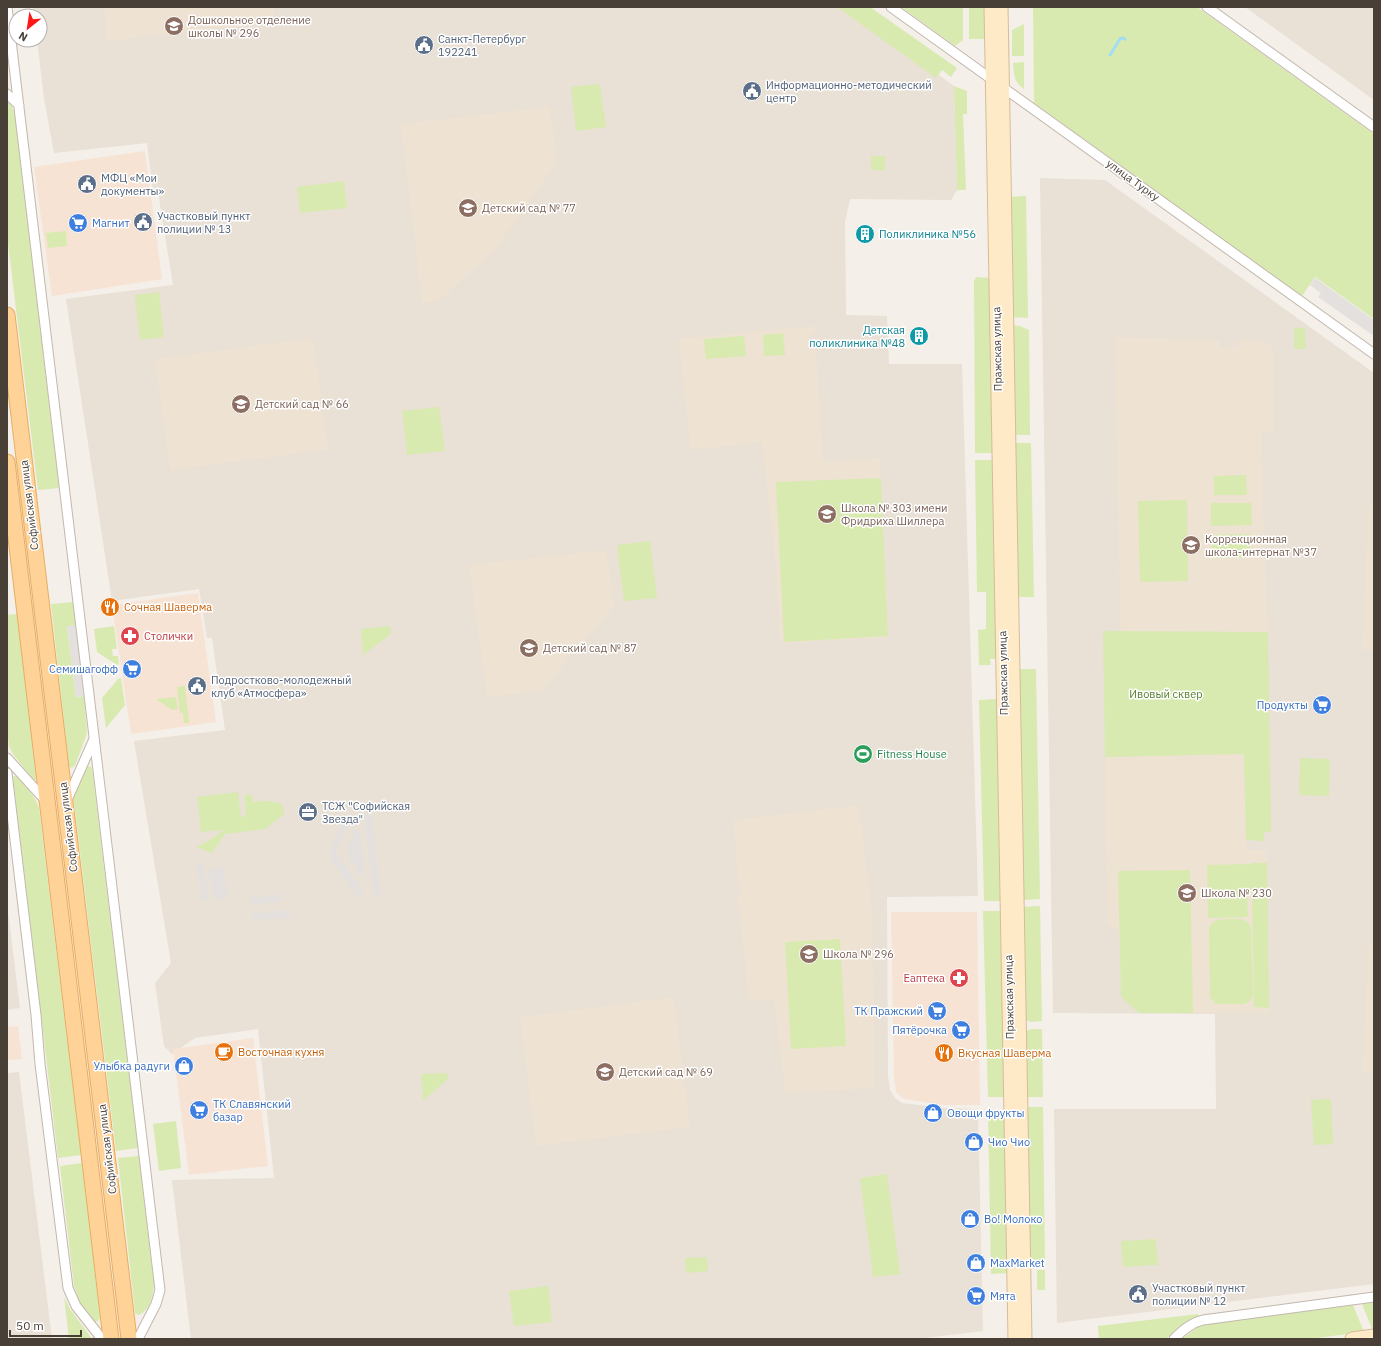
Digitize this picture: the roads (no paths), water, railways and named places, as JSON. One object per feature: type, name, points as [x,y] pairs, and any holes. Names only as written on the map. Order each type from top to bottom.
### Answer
[{"type":"main road","name":"Софийская улица","points":[[7,315],[129,1339]]},
{"type":"main road","name":"Софийская улица","points":[[7,462],[112,1339]]},
{"type":"main road","points":[[59,894],[76,892]]},
{"type":"street","points":[[7,7],[160,1290],[156,1304],[138,1339]]},
{"type":"street","name":"улица Турку","points":[[891,7],[1374,354]]},
{"type":"street","name":"Пражская улица","points":[[991,7],[997,83],[1025,1339]]},
{"type":"street","name":"Пражская улица","points":[[1001,7],[997,83],[1015,1339]]},
{"type":"street","points":[[1207,7],[1374,127]]},
{"type":"street","points":[[7,94],[19,105]]},
{"type":"street","points":[[65,804],[94,739]]},
{"type":"street","points":[[7,758],[48,803]]},
{"type":"street","points":[[7,773],[36,1015],[40,1064],[68,1288],[76,1306],[102,1339]]},
{"type":"street","points":[[1174,1339],[1193,1323],[1203,1320],[1374,1297]]},
{"type":"street","points":[[1352,1339],[1374,1336]]},
{"type":"waterway","points":[[1110,55],[1120,39],[1125,39]]},
{"type":"place","name":"Дошкольное отделение школы № 296","points":[[174,26]]},
{"type":"place","name":"Санкт-Петербург 192241","points":[[424,45]]},
{"type":"place","name":"Информационно-методический центр","points":[[752,91]]},
{"type":"place","name":"МФЦ «Мои документы»","points":[[87,184]]},
{"type":"place","name":"Детский сад № 77","points":[[468,208]]},
{"type":"place","name":"Участковый пункт полиции № 13","points":[[143,222]]},
{"type":"place","name":"Магнит","points":[[78,223]]},
{"type":"place","name":"Поликлиника №56","points":[[865,234]]},
{"type":"place","name":"Детская поликлиника №48","points":[[919,336]]},
{"type":"place","name":"Детский сад № 66","points":[[241,404]]},
{"type":"place","name":"Школа № 303 имени Фридриха Шиллера","points":[[827,514]]},
{"type":"place","name":"Коррекционная школа-интернат №37","points":[[1191,545]]},
{"type":"place","name":"Сочная Шаверма","points":[[110,607]]},
{"type":"place","name":"Столички","points":[[130,636]]},
{"type":"place","name":"Детский сад № 87","points":[[529,648]]},
{"type":"place","name":"Семишагофф","points":[[132,669]]},
{"type":"place","name":"Подростково-молодежный клуб «Атмосфера»","points":[[197,686]]},
{"type":"place","name":"Продукты","points":[[1322,705]]},
{"type":"place","name":"Fitness House","points":[[863,754]]},
{"type":"place","name":"ТСЖ \"Софийская Звезда\"","points":[[308,812]]},
{"type":"place","name":"Школа № 230","points":[[1187,893]]},
{"type":"place","name":"Школа № 296","points":[[809,954]]},
{"type":"place","name":"Еаптека","points":[[959,978]]},
{"type":"place","name":"ТК Пражский","points":[[937,1011]]},
{"type":"place","name":"Пятёрочка","points":[[961,1030]]},
{"type":"place","name":"Восточная кухня","points":[[224,1052]]},
{"type":"place","name":"Вкусная Шаверма","points":[[944,1053]]},
{"type":"place","name":"Улыбка радуги","points":[[184,1066]]},
{"type":"place","name":"Детский сад № 69","points":[[605,1072]]},
{"type":"place","name":"ТК Славянский базар","points":[[199,1110]]},
{"type":"place","name":"Овощи фрукты","points":[[933,1113]]},
{"type":"place","name":"Чио Чио","points":[[974,1142]]},
{"type":"place","name":"Во! Молоко","points":[[970,1219]]},
{"type":"place","name":"MaxMarket","points":[[976,1263]]},
{"type":"place","name":"Участковый пункт полиции № 12","points":[[1138,1294]]},
{"type":"place","name":"Мята","points":[[976,1296]]},
{"type":"park label","name":"Ивовый сквер","points":[[1166,694]]}]
